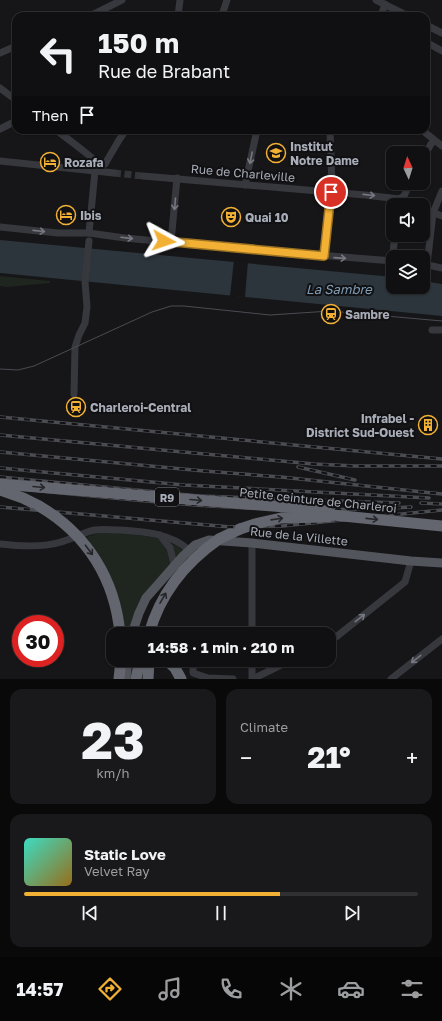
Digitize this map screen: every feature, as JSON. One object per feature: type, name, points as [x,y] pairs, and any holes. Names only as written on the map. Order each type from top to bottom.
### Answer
[{"type":"highway","name":"Petite ceinture de Charleroi","points":[[0,484],[322,510],[333,515],[442,526]]},
{"type":"highway","points":[[0,490],[23,498],[54,515],[86,546],[103,572],[112,592],[120,627]]},
{"type":"highway","points":[[151,627],[158,608],[174,582],[200,553],[219,539],[240,529],[270,520],[292,517],[322,518],[333,515]]},
{"type":"highway","points":[[119,679],[127,667]]},
{"type":"highway","points":[[133,667],[136,679]]},
{"type":"highway","points":[[148,679],[149,667]]},
{"type":"highway","points":[[174,667],[181,679]]},
{"type":"main road","name":"Rue de la Villette","points":[[155,589],[174,564],[189,550],[195,545],[209,540],[252,543],[411,561],[442,562]]},
{"type":"main road","points":[[134,627],[146,598],[155,589]]},
{"type":"main road","points":[[139,627],[155,589]]},
{"type":"main road","points":[[126,679],[129,667]]},
{"type":"main road","points":[[130,679],[131,667]]},
{"type":"street","points":[[98,12],[122,0]]},
{"type":"street","points":[[178,12],[180,0]]},
{"type":"street","points":[[222,12],[227,0]]},
{"type":"street","points":[[376,0],[400,12]]},
{"type":"street","points":[[382,12],[385,4]]},
{"type":"street","points":[[430,27],[442,33]]},
{"type":"street","points":[[430,44],[442,51]]},
{"type":"street","points":[[0,53],[12,48]]},
{"type":"street","points":[[0,88],[12,97]]},
{"type":"street","points":[[0,129],[12,123]]},
{"type":"street","points":[[61,134],[98,162],[89,233]]},
{"type":"street","points":[[98,168],[105,164],[123,134]]},
{"type":"street","points":[[245,185],[255,134]]},
{"type":"street","points":[[324,256],[332,185],[330,134]]},
{"type":"street","points":[[427,134],[442,146]]},
{"type":"street","points":[[430,146],[434,140]]},
{"type":"street","points":[[0,160],[98,168],[114,173]]},
{"type":"street","name":"Rue de Charleville","points":[[144,176],[331,192],[386,200]]},
{"type":"street","points":[[171,242],[177,178]]},
{"type":"street","points":[[427,250],[433,213],[442,192]]},
{"type":"street","points":[[430,212],[442,216]]},
{"type":"street","points":[[0,227],[58,233],[89,233],[125,238],[386,260]]},
{"type":"street","points":[[74,394],[75,347],[78,335],[85,323],[87,307],[85,282],[89,241]]},
{"type":"street","points":[[430,266],[442,268]]},
{"type":"street","points":[[432,330],[442,330]]},
{"type":"street","points":[[0,544],[15,546],[59,543],[95,530],[130,531],[160,535],[181,543],[189,550]]},
{"type":"street","points":[[160,535],[170,548],[174,564]]},
{"type":"street","points":[[252,543],[252,627]]},
{"type":"street","points":[[336,637],[405,582],[411,561]]},
{"type":"street","points":[[391,679],[442,639]]},
{"type":"street","points":[[192,667],[192,673],[208,678],[233,679]]},
{"type":"street","points":[[252,667],[253,679],[277,667]]},
{"type":"shaded area","points":[[0,276],[50,281],[50,283],[7,287],[0,286]]},
{"type":"shaded area","points":[[102,532],[144,536],[165,541],[184,551],[154,582],[141,599],[131,627],[125,627],[120,604],[112,580],[101,558],[86,537]]},
{"type":"water","name":"La Sambre","points":[[0,240],[386,276],[386,294],[430,294],[430,282],[442,284],[442,316],[0,273]]},
{"type":"pier","points":[[234,260],[248,261],[245,297],[230,296]]},
{"type":"tunnel","points":[[114,173],[143,176]]},
{"type":"tram line","points":[[0,369],[18,370],[34,366],[152,312],[171,306],[270,315],[330,311],[442,321]]},
{"type":"railway","points":[[0,417],[442,459]]},
{"type":"railway","points":[[0,435],[314,464],[355,466],[442,466]]},
{"type":"railway","points":[[0,452],[281,477],[442,494]]},
{"type":"railway","points":[[298,467],[355,480]]},
{"type":"railway","points":[[0,468],[184,485],[429,498]]},
{"type":"railway","points":[[0,477],[199,496],[399,503]]},
{"type":"railway","points":[[0,487],[143,501],[252,508],[320,510],[411,507]]},
{"type":"railway","points":[[421,503],[442,504]]},
{"type":"railway","points":[[0,507],[231,527],[282,526],[442,510]]},
{"type":"place","name":"Institut Notre Dame","points":[[276,153]]},
{"type":"place","name":"Rozafa","points":[[50,162]]},
{"type":"place","name":"Ibis","points":[[66,215]]},
{"type":"place","name":"Quai 10","points":[[231,217]]},
{"type":"place","name":"Sambre","points":[[331,314]]},
{"type":"place","name":"Charleroi-Central","points":[[76,407]]},
{"type":"place","name":"Infrabel - District Sud-Ouest","points":[[428,425]]},
{"type":"route","points":[[164,241],[324,256],[331,192]]}]
